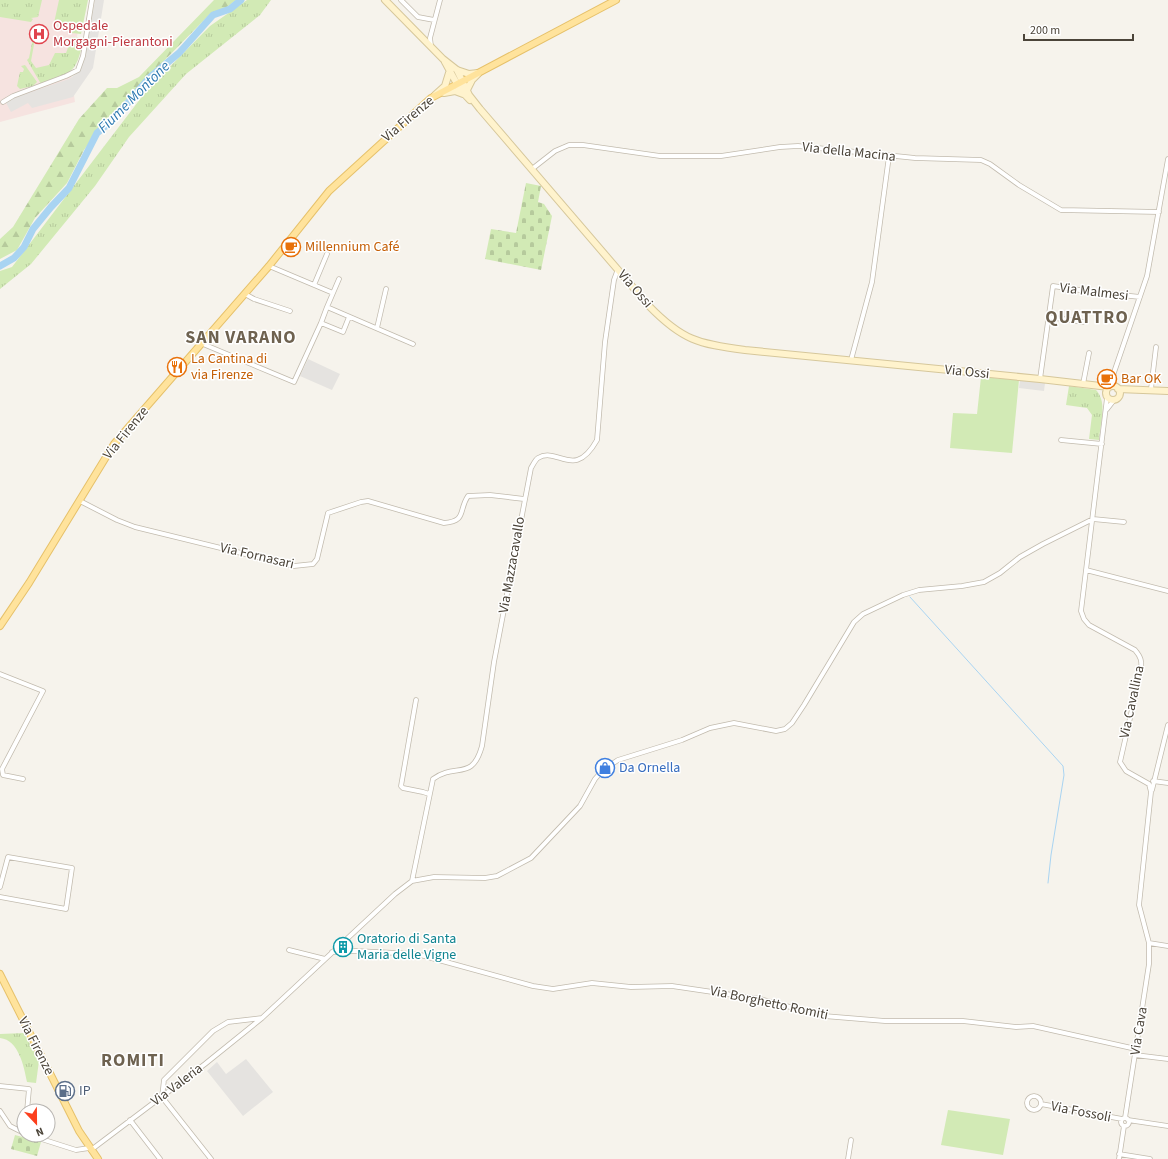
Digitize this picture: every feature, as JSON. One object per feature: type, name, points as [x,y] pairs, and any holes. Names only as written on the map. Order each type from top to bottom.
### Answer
[{"type":"main road","name":"Via Firenze","points":[[0,626],[29,583],[114,444],[270,266],[329,190],[431,98],[616,0]]},
{"type":"main road","name":"Via Firenze","points":[[0,974],[90,1149],[98,1159]]},
{"type":"street","points":[[3,102],[13,96],[78,70],[83,56],[92,0]]},
{"type":"street","points":[[385,0],[443,59],[457,70],[469,74],[479,73]]},
{"type":"street","points":[[401,0],[418,17],[434,20]]},
{"type":"street","points":[[431,46],[430,38],[440,0]]},
{"type":"street","points":[[443,59],[449,73],[460,83]]},
{"type":"street","points":[[457,70],[460,83]]},
{"type":"street","points":[[431,98],[445,86],[449,73]]},
{"type":"street","points":[[431,98],[448,92],[465,92],[472,80],[479,73]]},
{"type":"street","name":"Via Ossi","points":[[460,83],[465,92],[618,270],[664,321],[690,339],[714,346],[1040,379],[1114,388],[1168,390]]},
{"type":"street","name":"Via della Macina","points":[[532,169],[555,151],[569,146],[583,145],[660,156],[721,156],[780,147],[798,146],[889,156],[981,160],[990,164],[1019,185],[1062,210],[1159,212]]},
{"type":"street","points":[[851,360],[872,282],[889,156]]},
{"type":"street","points":[[1114,388],[1113,378],[1147,276],[1168,159]]},
{"type":"street","points":[[314,285],[326,254]]},
{"type":"street","points":[[270,266],[333,293]]},
{"type":"street","name":"Via Mazzacavallo","points":[[412,881],[433,779],[442,772],[466,769],[478,759],[482,746],[494,662],[531,468],[538,459],[545,456],[569,460],[580,459],[590,452],[597,440],[605,342],[614,280],[618,270]]},
{"type":"street","points":[[203,344],[294,382],[339,279]]},
{"type":"street","name":"Via Malmesi","points":[[1040,379],[1053,286],[1140,297]]},
{"type":"street","points":[[377,328],[386,289]]},
{"type":"street","points":[[245,294],[254,299],[290,311]]},
{"type":"street","points":[[327,307],[413,344]]},
{"type":"street","points":[[1049,316],[1083,322]]},
{"type":"street","points":[[321,323],[343,332],[349,317]]},
{"type":"street","points":[[1151,389],[1156,347]]},
{"type":"street","points":[[1083,384],[1089,353]]},
{"type":"street","points":[[1097,386],[1106,396],[1116,399]]},
{"type":"street","points":[[1106,396],[1114,388]]},
{"type":"street","points":[[1114,388],[1120,392],[1116,399]]},
{"type":"street","points":[[1116,399],[1125,390],[1131,388]]},
{"type":"street","name":"Via Cavallina","points":[[1106,396],[1107,410],[1081,601],[1081,611],[1084,619],[1089,625],[1135,650],[1140,656],[1141,670],[1120,762],[1126,771],[1149,784],[1151,792]]},
{"type":"street","name":"Via Cavallina","points":[[1107,410],[1116,399]]},
{"type":"street","points":[[1061,440],[1102,444]]},
{"type":"street","name":"Via Fornasari","points":[[80,501],[117,520],[135,527],[294,566],[304,566],[313,564],[317,559],[328,513],[354,504],[368,501],[444,523],[456,521],[460,518],[468,496],[490,495],[524,500]]},
{"type":"street","points":[[412,881],[434,877],[485,878],[497,876],[530,858],[542,848],[580,806],[599,775],[618,760],[682,740],[710,728],[734,723],[776,731],[785,729],[792,723],[804,705],[854,622],[863,614],[904,595],[919,590],[962,586],[984,582],[1000,573],[1026,554],[1093,519],[1124,522]]},
{"type":"street","points":[[1086,570],[1168,591]]},
{"type":"street","points":[[0,674],[43,690],[2,769],[3,774],[23,779]]},
{"type":"street","points":[[416,700],[401,786],[403,788],[429,794]]},
{"type":"street","points":[[1168,724],[1151,792],[1139,905],[1149,943],[1168,946]]},
{"type":"street","points":[[0,761],[5,762]]},
{"type":"street","points":[[1153,781],[1168,783]]},
{"type":"street","points":[[0,887],[8,857],[72,868],[66,909],[0,897]]},
{"type":"street","name":"Via Valeria","points":[[90,1149],[162,1097],[262,1018],[395,894],[412,881]]},
{"type":"street","name":"Via Cava","points":[[1125,1119],[1149,964],[1149,943]]},
{"type":"street","points":[[289,950],[325,959]]},
{"type":"street","name":"Via Borghetto Romiti","points":[[332,952],[356,951],[417,954],[533,986],[553,989],[592,984],[631,987],[672,986],[760,999],[824,1016],[885,1022],[963,1021],[1016,1028],[1032,1026],[1136,1049]]},
{"type":"street","points":[[211,1159],[162,1097],[164,1080],[213,1031],[228,1022],[262,1018]]},
{"type":"street","points":[[1135,1055],[1168,1059]]},
{"type":"street","points":[[0,1086],[29,1088],[28,1103]]},
{"type":"street","name":"Via Fossoli","points":[[1041,1104],[1168,1126]]},
{"type":"street","points":[[0,1111],[10,1126],[16,1129]]},
{"type":"street","points":[[1125,1119],[1121,1124],[1124,1126],[1119,1157],[1150,1159]]},
{"type":"street","points":[[130,1120],[160,1159]]},
{"type":"street","points":[[848,1159],[851,1140]]},
{"type":"street","points":[[54,1143],[76,1150],[90,1149]]},
{"type":"shaded area","name":"Ospedale Morgagni-Pierantoni","points":[[0,0],[85,0],[70,68],[75,102],[0,122]]},
{"type":"shaded area","points":[[95,0],[104,0],[93,68],[73,97],[32,108],[28,103],[11,112],[5,101],[69,79],[79,72],[85,53]]},
{"type":"shaded area","points":[[308,359],[340,374],[332,390],[300,376]]},
{"type":"shaded area","points":[[1020,380],[1045,383],[1044,391],[1019,388]]},
{"type":"shaded area","points":[[246,1059],[273,1092],[243,1116],[207,1071],[217,1062],[226,1074]]},
{"type":"green space","points":[[0,0],[42,0],[38,17],[31,18],[33,19],[31,22],[0,17]]},
{"type":"green space","points":[[59,0],[88,0],[81,34],[72,33],[73,26],[54,23]]},
{"type":"green space","points":[[214,0],[236,0],[227,7],[210,14],[106,120],[84,150],[67,183],[35,218],[17,250],[0,259],[0,239],[13,227],[79,119],[107,88],[117,88],[139,77]]},
{"type":"green space","points":[[247,0],[271,0],[260,15],[186,74],[129,137],[95,186],[31,264],[0,289],[0,271],[12,267],[147,90],[210,26]]},
{"type":"green space","points":[[72,37],[81,38],[83,41],[75,66],[66,74],[41,84],[27,60],[29,58],[33,38],[35,39],[31,61],[36,68],[49,65],[55,53],[66,53]]},
{"type":"green space","points":[[25,65],[37,82],[33,86],[20,89],[17,86],[20,72],[23,72],[24,69],[21,66]]},
{"type":"green space","points":[[526,183],[541,186],[538,202],[544,204],[552,216],[541,270],[485,259],[491,229],[516,233]]},
{"type":"green space","points":[[981,377],[1019,380],[1012,453],[950,448],[953,413],[977,414]]},
{"type":"green space","points":[[1069,386],[1096,390],[1100,395],[1102,401],[1102,414],[1099,440],[1089,439],[1092,415],[1087,408],[1066,405]]},
{"type":"green space","points":[[24,1033],[39,1061],[36,1083],[27,1082],[20,1055],[12,1044],[0,1038],[0,1034]]},
{"type":"green space","points":[[948,1110],[1010,1119],[1003,1155],[941,1145]]},
{"type":"green space","points":[[15,1135],[16,1143],[41,1143],[37,1156],[11,1149]]},
{"type":"waterway","name":"Fiume Montone","points":[[0,266],[14,258],[24,247],[33,229],[69,188],[97,133],[114,119],[149,78],[179,53],[213,15],[230,9],[241,0]]},
{"type":"waterway","points":[[910,597],[1063,766],[1064,775],[1048,883]]},
{"type":"place","name":"Ospedale Morgagni-Pierantoni","points":[[39,34]]},
{"type":"place","name":"Millennium Café","points":[[291,247]]},
{"type":"place","name":"La Cantina di via Firenze","points":[[177,367]]},
{"type":"place","name":"Bar OK","points":[[1107,379]]},
{"type":"place","name":"Da Ornella","points":[[605,768]]},
{"type":"place","name":"Oratorio di Santa Maria delle Vigne","points":[[343,947]]},
{"type":"place","name":"IP","points":[[65,1091]]},
{"type":"district","name":"QUATTRO","points":[[1087,317]]},
{"type":"district","name":"SAN VARANO","points":[[241,337]]},
{"type":"district","name":"ROMITI","points":[[133,1060]]}]
